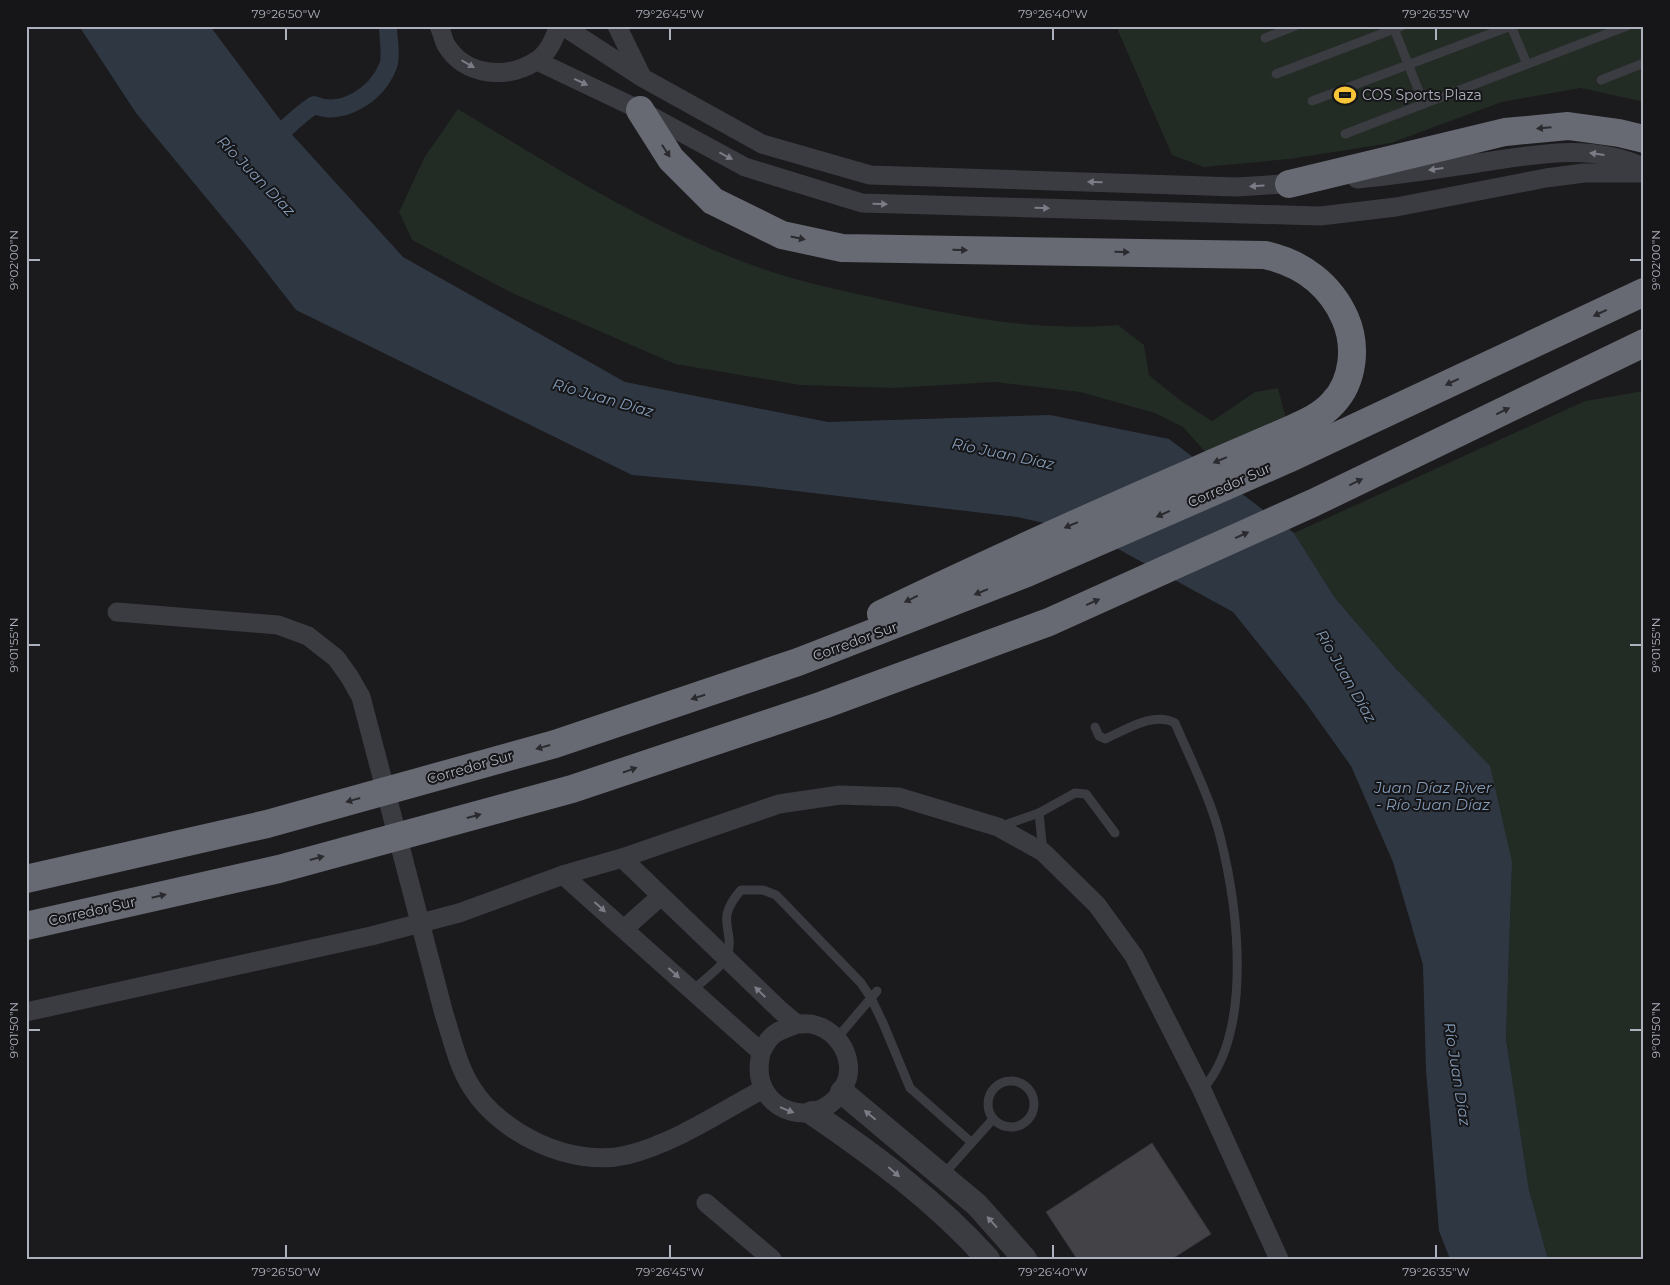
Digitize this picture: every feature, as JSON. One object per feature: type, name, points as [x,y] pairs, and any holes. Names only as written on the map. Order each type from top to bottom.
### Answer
[{"type":"highway","points":[[640,110],[671,158],[714,201],[782,235],[842,248],[1253,254],[1280,259],[1305,270],[1327,289],[1343,313],[1351,338],[1350,373],[1341,393],[1324,412],[1265,441],[1018,548],[732,685]]},
{"type":"highway","points":[[1289,184],[1505,132],[1568,126],[1619,133],[1644,139]]},
{"type":"highway","name":"Corredor Sur","points":[[26,879],[267,824],[555,744],[732,685],[908,621],[1026,573],[1288,459],[1644,292]]},
{"type":"highway","name":"Corredor Sur","points":[[26,926],[279,869],[572,789],[823,705],[1049,622],[1313,503],[1644,343]]},
{"type":"street","points":[[440,26],[446,45],[464,63],[488,73],[514,72],[537,61],[552,44],[559,26]]},
{"type":"street","points":[[563,26],[643,78],[762,144],[870,175],[1237,187],[1360,178],[1544,153],[1577,151],[1614,157],[1644,168]]},
{"type":"street","points":[[617,26],[643,78]]},
{"type":"street","points":[[537,61],[640,110],[745,166],[862,203],[1320,216],[1396,207],[1546,178],[1584,173],[1644,172]]},
{"type":"street","points":[[117,612],[278,625],[308,636],[336,658],[361,697],[444,1014],[472,1088],[500,1121],[556,1151],[593,1157],[626,1155],[675,1137],[763,1089]]},
{"type":"street","points":[[26,1012],[371,936],[459,913],[564,875],[622,858],[779,804],[840,795],[899,797],[998,827],[1043,852],[1097,905],[1134,956],[1202,1090],[1279,1259]]},
{"type":"street","points":[[622,858],[726,959],[797,1024]]},
{"type":"street","points":[[564,875],[761,1052]]},
{"type":"street","points":[[624,929],[661,896]]},
{"type":"street","points":[[797,1024],[812,1024],[826,1029],[837,1038],[845,1050],[848,1064],[847,1079],[842,1092],[829,1106],[812,1113],[793,1113],[775,1104],[763,1089],[758,1071],[761,1052],[775,1033],[797,1024]]},
{"type":"street","points":[[842,1092],[977,1205],[1025,1259]]},
{"type":"street","points":[[812,1113],[875,1156],[965,1233],[988,1259]]},
{"type":"street","points":[[706,1203],[772,1259]]},
{"type":"lane","points":[[1265,38],[1295,26]]},
{"type":"lane","points":[[1312,101],[1511,26],[1528,64]]},
{"type":"lane","points":[[1345,134],[1627,26]]},
{"type":"lane","points":[[1276,74],[1397,27],[1409,66],[1424,104]]},
{"type":"lane","points":[[1601,80],[1644,63]]},
{"type":"lane","points":[[1095,727],[1099,736],[1105,739],[1155,718],[1167,719],[1175,723],[1220,834],[1232,903],[1238,974],[1227,1044],[1220,1064],[1202,1090]]},
{"type":"lane","points":[[998,827],[1039,813],[1081,792],[1086,794],[1115,833]]},
{"type":"lane","points":[[1039,813],[1043,852]]},
{"type":"lane","points":[[692,990],[726,959],[729,942],[725,920],[730,903],[740,890],[763,890],[776,895],[787,904],[861,983],[874,994],[910,1088],[971,1142]]},
{"type":"lane","points":[[837,1038],[874,994]]},
{"type":"lane","points":[[1012,1080],[1021,1082],[1028,1088],[1033,1096],[1034,1105],[1032,1114],[1026,1121],[1010,1127],[1001,1125],[993,1119],[988,1111],[987,1102],[995,1086],[1012,1080]]},
{"type":"lane","points":[[942,1176],[993,1119]]},
{"type":"shaded area","name":"COS Sports Plaza","points":[[1116,26],[1644,26],[1644,102],[1581,88],[1502,102],[1391,143],[1290,159],[1204,167],[1172,155]]},
{"type":"shaded area","points":[[458,109],[610,199],[650,220],[730,257],[805,282],[986,320],[1064,327],[1118,325],[1144,345],[1149,375],[1181,401],[1212,421],[1255,392],[1278,388],[1286,419],[1207,454],[1183,427],[1155,413],[1080,392],[995,382],[893,388],[800,385],[675,364],[514,294],[412,240],[399,212],[424,158]]},
{"type":"shaded area","points":[[1644,391],[1644,1259],[1548,1259],[1529,1190],[1506,1039],[1512,862],[1397,670],[1335,598],[1294,533],[1585,401]]},
{"type":"water","name":"Juan Díaz River - Río Juan Díaz","points":[[79,26],[210,26],[287,129],[403,257],[625,382],[828,422],[1050,415],[1169,439],[1294,533],[1335,598],[1397,670],[1490,766],[1512,862],[1506,1039],[1529,1190],[1548,1259],[1450,1259],[1439,1231],[1426,1070],[1423,965],[1393,862],[1351,766],[1306,703],[1233,612],[1089,533],[1017,517],[754,486],[632,475],[296,310],[247,247],[136,113]]},
{"type":"building","points":[[1152,1143],[1211,1234],[1172,1259],[1077,1259],[1046,1212]]},
{"type":"waterway","points":[[269,143],[314,105],[325,108],[347,105],[358,100],[376,86],[389,62],[388,27]]},
{"type":"place","name":"COS Sports Plaza","points":[[1345,95]]},
{"type":"water label","name":"Río Juan Díaz","points":[[256,176]]},
{"type":"water label","name":"Río Juan Díaz","points":[[603,398]]},
{"type":"water label","name":"Río Juan Díaz","points":[[1003,454]]},
{"type":"water label","name":"Río Juan Díaz","points":[[1346,676]]},
{"type":"water label","name":"Río Juan Díaz","points":[[1457,1074]]}]
